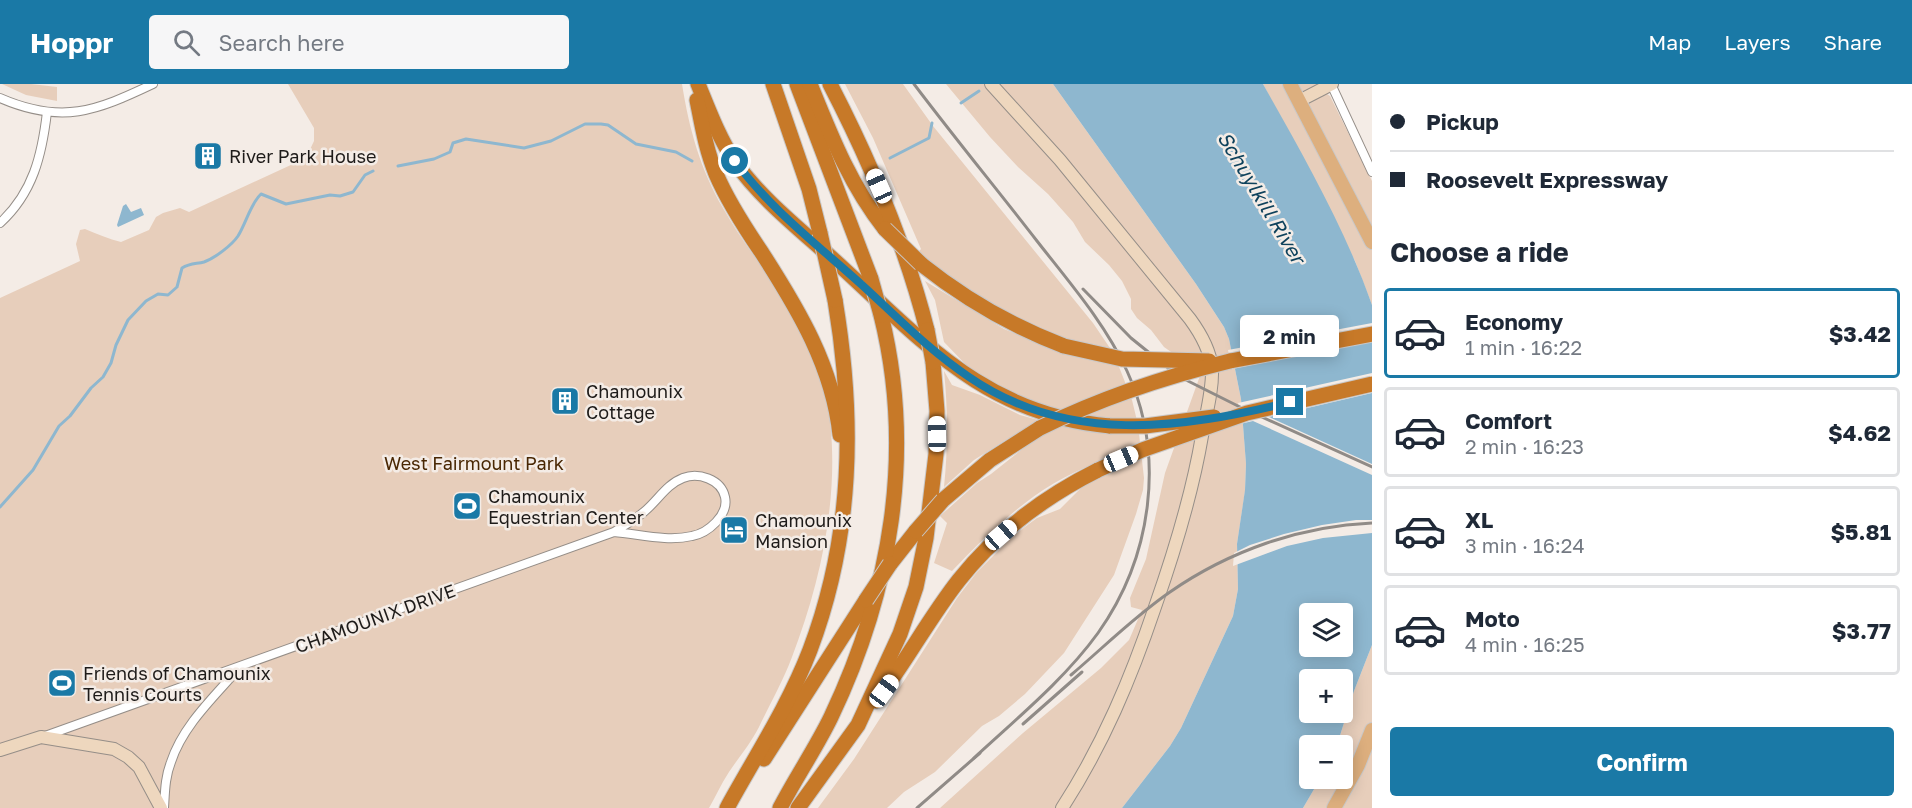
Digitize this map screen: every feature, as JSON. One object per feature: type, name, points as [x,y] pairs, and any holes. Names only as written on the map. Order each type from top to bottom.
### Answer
[{"type":"highway","points":[[696,84],[717,129],[746,176],[772,203],[934,351],[978,383],[1015,403],[1061,418],[1110,426],[1160,424],[1246,413],[1372,384]]},
{"type":"highway","points":[[696,84],[705,142],[716,174],[737,214],[797,309],[828,377],[839,420],[845,501]]},
{"type":"highway","points":[[728,808],[781,710],[809,652],[820,621],[836,557],[845,501],[848,402],[835,300],[808,189],[773,84]]},
{"type":"highway","points":[[780,808],[819,741],[842,691],[864,634],[885,564],[894,511],[897,431],[891,357],[871,279],[797,84]]},
{"type":"highway","points":[[810,84],[843,165],[863,200],[885,229],[921,264],[975,304],[1017,327],[1064,346],[1122,359],[1230,362]]},
{"type":"highway","points":[[830,84],[887,207],[920,304],[933,362],[937,411],[936,454],[922,563],[900,634],[858,725]]},
{"type":"highway","points":[[728,808],[786,727],[890,564],[944,500],[990,460],[1041,428],[1115,395],[1230,362],[1372,334]]},
{"type":"highway","points":[[798,808],[897,674],[957,582],[985,550],[1016,522],[1052,495],[1098,470],[1153,446],[1246,413]]},
{"type":"main road","points":[[991,84],[1060,160],[1190,319],[1204,340],[1212,366],[1197,463],[1186,512],[1170,564],[1134,669],[1113,717],[1089,765],[1062,808]]},
{"type":"main road","points":[[1291,84],[1372,242]]},
{"type":"main road","points":[[1299,101],[1331,84]]},
{"type":"main road","points":[[1334,808],[1358,765],[1372,730]]},
{"type":"main road","points":[[41,737],[99,746],[122,753],[139,767],[163,808]]},
{"type":"main road","name":"CHAMOUNIX DRIVE","points":[[0,750],[41,737]]},
{"type":"street","points":[[0,98],[27,108],[47,112],[77,112],[103,106],[153,84]]},
{"type":"street","points":[[1331,84],[1372,172]]},
{"type":"street","points":[[0,223],[23,197],[35,172],[42,152],[47,112]]},
{"type":"street","name":"CHAMOUNIX DRIVE","points":[[41,737],[614,532],[639,516],[669,486],[682,478],[689,476],[706,478],[718,485],[725,497],[725,504],[719,518],[700,534],[668,538],[614,532]]},
{"type":"street","points":[[163,808],[168,772],[177,746],[195,719],[241,666]]},
{"type":"green space","points":[[2,84],[57,87],[57,101],[26,95]]},
{"type":"green space","name":"West Fairmount Park","points":[[288,84],[682,84],[696,148],[715,193],[739,234],[782,298],[810,351],[825,393],[832,451],[832,481],[825,541],[802,629],[785,675],[759,727],[726,776],[709,808],[0,808],[0,298],[80,261],[76,244],[80,230],[85,229],[121,242],[149,230],[156,217],[163,213],[180,208],[189,212],[306,158],[314,141],[314,128]]},
{"type":"green space","points":[[845,84],[903,84],[933,126],[1093,323],[1114,354],[1132,400],[1138,425],[1144,478],[1136,514],[1114,575],[1064,653],[1025,694],[999,716],[982,726],[935,772],[904,792],[887,808],[818,808],[854,759],[957,598],[977,572],[1014,535],[1037,518],[1060,509],[1083,486],[1102,476],[1095,464],[1054,483],[1000,524],[952,571],[934,563],[947,523],[940,516],[977,483],[1021,450],[1009,438],[974,460],[944,487],[947,429],[944,371],[952,385],[980,395],[1020,415],[1060,426],[1099,430],[993,384],[970,369],[944,342],[935,300],[925,281],[1004,329],[1046,346],[917,254],[921,249],[873,138]]},
{"type":"green space","points":[[946,84],[1053,84],[1196,284],[1224,327],[1229,339],[1241,399],[1246,464],[1245,491],[1237,544],[1238,589],[1233,616],[1181,728],[1170,746],[1122,808],[940,808],[1023,733],[1101,668],[1129,640],[1142,610],[1131,607],[1130,598],[1146,559],[1165,473],[1201,373],[1164,347],[1151,330],[1137,318],[1131,309],[1131,299],[1122,281],[1109,265],[1085,242],[1073,222],[1048,194],[990,137]]},
{"type":"green space","points":[[1263,84],[1320,84],[1324,92],[1330,96],[1372,181],[1372,305],[1355,261]]},
{"type":"green space","points":[[1372,645],[1372,808],[1303,808],[1314,789],[1353,789],[1353,735],[1340,735],[1344,723],[1353,723],[1354,691]]},
{"type":"water","name":"Schuylkill River","points":[[1053,84],[1263,84],[1336,220],[1372,305],[1372,645],[1353,694],[1353,669],[1299,669],[1299,723],[1344,723],[1340,735],[1299,735],[1299,789],[1314,789],[1303,808],[1122,808],[1170,746],[1181,728],[1233,616],[1238,589],[1237,544],[1245,490],[1246,464],[1241,399],[1229,339],[1224,327],[1196,284]]},
{"type":"water","points":[[126,204],[131,212],[141,208],[144,215],[118,227],[123,206]]},
{"type":"pier","points":[[1372,323],[1372,341],[1232,369],[1228,350]]},
{"type":"pier","points":[[1372,373],[1372,393],[1269,417],[1372,464],[1372,475],[1253,421],[1240,424],[1238,403]]},
{"type":"pier","points":[[1372,520],[1372,533],[1323,538],[1287,546],[1233,566],[1234,553],[1250,545],[1322,525]]},
{"type":"waterway","points":[[961,103],[979,91]]},
{"type":"waterway","points":[[890,158],[929,138],[932,123]]},
{"type":"waterway","points":[[398,166],[434,159],[450,152],[453,143],[466,139],[524,148],[551,141],[585,124],[608,125],[636,144],[676,152],[692,161]]},
{"type":"waterway","points":[[0,507],[33,470],[59,426],[103,377],[128,320],[146,301],[158,294],[168,295],[177,287],[182,268],[204,262],[232,243],[261,194],[286,204],[330,195],[340,196],[353,192],[365,175],[373,171]]},
{"type":"railway","points":[[914,84],[1074,287],[1108,336],[1127,371],[1139,404],[1147,437],[1149,471],[1147,505],[1141,539],[1131,572],[1116,603],[1098,633],[1070,667],[974,758]]},
{"type":"railway","points":[[1083,289],[1131,338],[1178,376],[1372,467]]},
{"type":"railway","points":[[1071,675],[1157,601],[1216,564],[1292,535],[1318,529],[1372,523]]},
{"type":"railway","points":[[1023,724],[1082,672]]},
{"type":"railway","points":[[917,808],[980,753]]},
{"type":"place","name":"River Park House","points":[[208,156]]},
{"type":"place","name":"Chamounix Cottage","points":[[565,401]]},
{"type":"place","name":"Chamounix Equestrian Center","points":[[467,506]]},
{"type":"place","name":"Chamounix Mansion","points":[[734,530]]},
{"type":"place","name":"Friends of Chamounix Tennis Courts","points":[[62,683]]},
{"type":"route","points":[[735,161],[759,191],[934,351],[971,379],[1015,403],[1061,418],[1092,424],[1127,426],[1246,413],[1290,402]]}]
